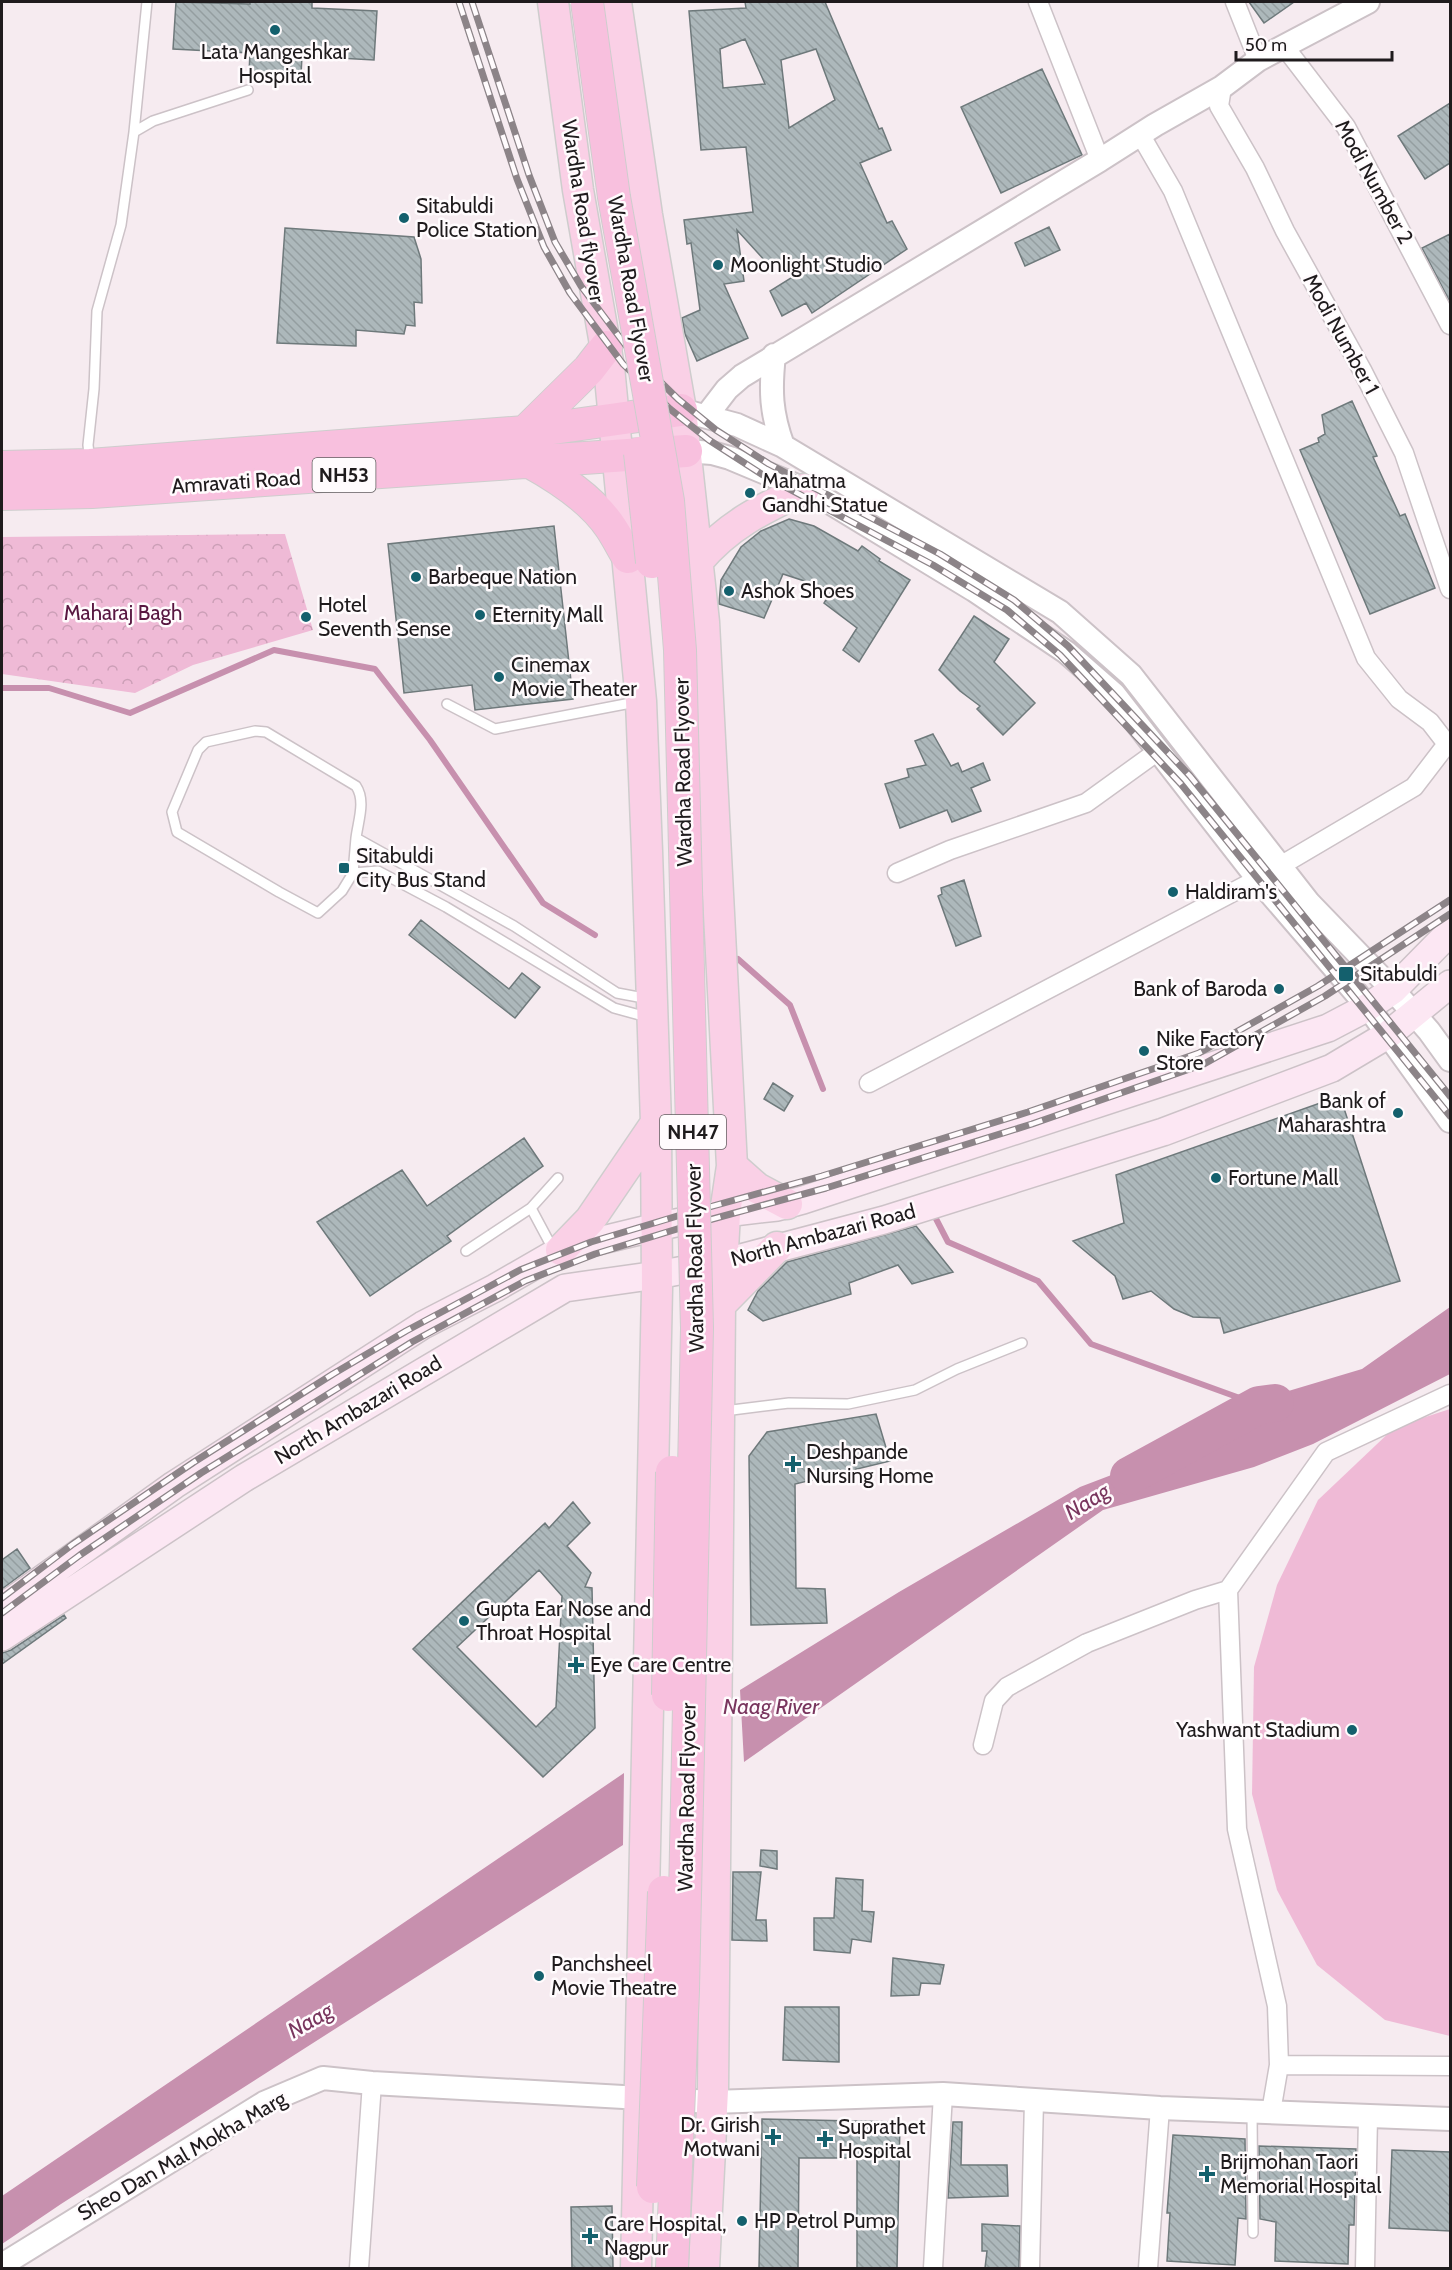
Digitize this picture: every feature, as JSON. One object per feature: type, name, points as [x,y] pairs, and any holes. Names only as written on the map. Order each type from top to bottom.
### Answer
[{"type":"highway","name":"Wardha Road Flyover","points":[[570,2],[586,120],[640,450],[658,618],[676,1284],[664,1878],[651,2268]]},
{"type":"highway","name":"Wardha Road Flyover","points":[[587,2],[614,197],[668,501],[680,650],[697,1328],[683,1990],[672,2268]]},
{"type":"highway","points":[[606,347],[527,447],[554,475],[594,508],[610,526],[627,557]]},
{"type":"highway","name":"Amravati Road","points":[[527,447],[614,420],[689,426]]},
{"type":"highway","name":"Amravati Road","points":[[2,494],[91,478],[527,447],[617,455],[689,426]]},
{"type":"highway","name":"Amravati Road","points":[[2,467],[91,478]]},
{"type":"main road","name":"Wardha Road flyover","points":[[553,2],[578,190],[606,347],[641,701],[656,1123],[657,1275],[636,2268]]},
{"type":"main road","points":[[616,2],[647,215],[689,426],[704,622],[732,1166],[725,1213],[720,1305],[712,2102],[704,2268]]},
{"type":"main road","points":[[698,561],[713,543],[735,525],[804,489]]},
{"type":"main road","name":"North Ambazari Road","points":[[2,1608],[174,1485],[423,1325],[495,1288],[558,1251],[656,1227],[725,1213],[787,1204],[1328,1028],[1368,1007],[1393,990],[1450,932]]},
{"type":"main road","name":"North Ambazari Road","points":[[2,1637],[244,1478],[565,1288],[722,1263],[884,1220],[1163,1132],[1332,1068],[1389,1034],[1450,984]]},
{"type":"main road","points":[[558,1251],[590,1220],[656,1123]]},
{"type":"main road","points":[[732,1166],[757,1188],[787,1204]]},
{"type":"main road","points":[[720,1305],[777,1247]]},
{"type":"main road","points":[[174,1485],[195,1512]]},
{"type":"street","points":[[1038,2],[1100,160]]},
{"type":"street","points":[[1235,2],[1258,60]]},
{"type":"street","points":[[689,426],[742,376],[774,356],[1221,87],[1258,60],[1368,2]]},
{"type":"street","name":"Modi Number 2","points":[[1284,46],[1346,127],[1450,325]]},
{"type":"street","name":"Modi Number 1","points":[[1221,87],[1220,106],[1255,168],[1285,231],[1362,370],[1404,453],[1450,589]]},
{"type":"street","points":[[1140,135],[1173,191],[1366,658],[1400,699],[1430,722],[1448,744],[1414,787],[1280,866]]},
{"type":"street","points":[[774,356],[771,405],[783,446]]},
{"type":"street","points":[[689,426],[737,425],[783,446],[1060,612],[1131,675],[1309,903],[1393,990],[1450,1060]]},
{"type":"street","points":[[689,426],[711,453],[730,458],[816,494],[974,590],[1066,652],[1114,694],[1258,879],[1368,1007],[1450,1121]]},
{"type":"street","points":[[897,873],[950,850],[1086,803],[1158,751]]},
{"type":"street","points":[[868,1083],[1258,879]]},
{"type":"street","points":[[1261,2112],[1279,2065],[1277,2006],[1237,1829],[1228,1590],[1326,1452],[1450,1394]]},
{"type":"street","points":[[983,1745],[994,1701],[1007,1687],[1087,1643],[1195,1600],[1228,1590]]},
{"type":"street","points":[[1279,2065],[1450,2066]]},
{"type":"street","name":"Sheo Dan Mal Mokha Marg","points":[[2,2265],[264,2103],[322,2078],[372,2083],[712,2102],[943,2094],[1160,2108],[1450,2119]]},
{"type":"street","points":[[359,2268],[372,2083]]},
{"type":"street","points":[[933,2268],[943,2094]]},
{"type":"street","points":[[1030,2268],[1034,2100]]},
{"type":"street","points":[[1148,2268],[1160,2108]]},
{"type":"street","points":[[1365,2268],[1368,2116]]},
{"type":"lane","points":[[91,478],[88,445],[94,389],[97,311],[121,225],[134,132],[147,2]]},
{"type":"lane","points":[[134,132],[153,121],[248,90]]},
{"type":"lane","points":[[447,704],[495,729],[641,701]]},
{"type":"lane","points":[[255,731],[266,732],[356,786],[360,793],[361,803],[353,873],[342,891],[318,913],[177,832],[171,812],[198,750],[206,742],[255,731]]},
{"type":"lane","points":[[356,838],[514,926],[617,993],[652,1009]]},
{"type":"lane","points":[[353,873],[378,871],[446,908],[614,1008],[652,1009]]},
{"type":"lane","points":[[466,1251],[531,1208],[558,1178]]},
{"type":"lane","points":[[531,1208],[558,1251]]},
{"type":"lane","points":[[719,1412],[789,1403],[848,1404],[915,1390],[957,1369],[1022,1343]]},
{"type":"lane","points":[[1253,2233],[1261,2112]]},
{"type":"green space","name":"Maharaj Bagh","points":[[285,534],[313,630],[193,665],[135,693],[2,674],[2,537]]},
{"type":"green space","name":"Yashwant Stadium","points":[[1450,1409],[1450,2036],[1385,2020],[1317,1965],[1277,1890],[1252,1794],[1254,1667],[1277,1585],[1318,1500],[1395,1427]]},
{"type":"water","name":"Naag River","points":[[1450,1307],[1450,1374],[1313,1444],[1254,1467],[1103,1510],[744,1762],[740,1690],[899,1592],[1080,1487],[1190,1445],[1265,1398],[1362,1369]]},
{"type":"water","points":[[624,1773],[623,1845],[2,2244],[2,2196]]},
{"type":"building","name":"Lata Mangeshkar Hospital","points":[[176,2],[250,4],[250,2],[312,2],[312,8],[377,11],[374,60],[302,56],[301,75],[249,73],[250,53],[173,49]]},
{"type":"building","points":[[745,2],[825,2],[879,129],[882,128],[891,150],[860,163],[887,223],[892,221],[907,249],[812,313],[806,303],[782,316],[770,291],[812,265],[767,263],[737,230],[744,281],[724,284],[748,338],[697,361],[685,334],[682,318],[700,310],[691,243],[687,244],[684,220],[753,212],[746,147],[701,150],[689,11],[746,8]],"holes":[[[745,39],[765,84],[723,88],[720,49]],[[816,49],[835,100],[789,128],[781,60]]]},
{"type":"building","points":[[1249,2],[1294,2],[1264,23]]},
{"type":"building","points":[[1042,69],[1082,155],[1001,193],[961,107]]},
{"type":"building","points":[[1450,103],[1450,163],[1425,179],[1398,136]]},
{"type":"building","points":[[1049,227],[1060,250],[1025,266],[1015,243]]},
{"type":"building","points":[[285,228],[414,237],[421,259],[422,303],[414,302],[415,326],[406,325],[404,334],[356,330],[356,346],[277,343]]},
{"type":"building","points":[[1450,234],[1450,302],[1422,248]]},
{"type":"building","points":[[1352,401],[1377,456],[1373,457],[1400,516],[1405,514],[1435,588],[1370,614],[1300,450],[1319,442],[1318,438],[1325,434],[1322,415]]},
{"type":"building","points":[[789,519],[814,526],[858,551],[862,546],[880,559],[879,561],[910,580],[859,662],[843,650],[857,628],[824,603],[832,590],[783,574],[764,618],[719,604],[721,580],[741,547],[761,531]]},
{"type":"building","name":"Eternity Mall","points":[[554,526],[573,699],[475,710],[472,685],[404,693],[388,544]]},
{"type":"building","points":[[974,616],[1009,639],[994,662],[1035,703],[1003,735],[977,709],[980,706],[960,691],[939,670]]},
{"type":"building","points":[[933,734],[951,766],[958,763],[962,772],[983,763],[990,780],[971,788],[981,811],[952,822],[947,810],[900,828],[885,784],[909,777],[907,769],[926,765],[915,741]]},
{"type":"building","points":[[964,880],[981,936],[956,946],[938,896],[942,894],[941,888]]},
{"type":"building","points":[[421,920],[509,989],[522,973],[540,987],[515,1018],[409,935]]},
{"type":"building","points":[[773,1083],[793,1096],[784,1111],[764,1099]]},
{"type":"building","points":[[1340,1096],[1400,1281],[1224,1333],[1220,1318],[1193,1317],[1174,1309],[1151,1291],[1123,1299],[1115,1276],[1073,1241],[1124,1223],[1116,1175]]},
{"type":"building","points":[[524,1138],[543,1166],[447,1236],[451,1241],[370,1296],[317,1222],[402,1170],[427,1206]]},
{"type":"building","points":[[916,1226],[953,1272],[912,1284],[898,1265],[849,1283],[851,1294],[763,1321],[748,1310],[758,1291],[787,1262]]},
{"type":"building","points":[[876,1414],[890,1461],[795,1484],[796,1588],[825,1589],[827,1623],[751,1625],[749,1456],[767,1432]]},
{"type":"building","name":"Gupta Ear Nose and Throat Hospital","points":[[573,1502],[590,1523],[567,1546],[591,1573],[585,1587],[592,1588],[595,1728],[543,1777],[413,1649],[545,1523],[549,1528]],"holes":[[[539,1570],[562,1596],[556,1707],[536,1727],[457,1647]]]},
{"type":"building","points":[[17,1549],[30,1568],[2,1589],[2,1560]]},
{"type":"building","points":[[64,1615],[66,1618],[2,1664],[2,1653],[11,1650]]},
{"type":"building","points":[[761,1850],[777,1851],[777,1869],[760,1866]]},
{"type":"building","points":[[733,1872],[761,1872],[756,1920],[766,1920],[767,1941],[732,1940]]},
{"type":"building","points":[[836,1878],[863,1880],[862,1911],[874,1912],[871,1942],[852,1939],[850,1953],[814,1950],[814,1918],[834,1918]]},
{"type":"building","points":[[893,1958],[944,1965],[940,1984],[921,1983],[919,1995],[891,1996]]},
{"type":"building","points":[[785,2007],[839,2007],[839,2062],[783,2060]]},
{"type":"building","points":[[762,2119],[900,2122],[897,2268],[857,2268],[857,2158],[799,2158],[798,2268],[759,2268]]},
{"type":"building","points":[[953,2122],[962,2122],[961,2165],[1007,2165],[1008,2196],[948,2198]]},
{"type":"building","points":[[1173,2135],[1245,2139],[1246,2219],[1238,2218],[1235,2265],[1167,2261],[1170,2213],[1167,2213]]},
{"type":"building","points":[[1259,2146],[1356,2149],[1354,2225],[1349,2225],[1348,2264],[1275,2261],[1276,2222],[1260,2219]]},
{"type":"building","points":[[1392,2150],[1450,2152],[1450,2231],[1389,2228]]},
{"type":"building","points":[[612,2206],[613,2268],[572,2268],[571,2207]]},
{"type":"building","points":[[982,2224],[1020,2226],[1019,2268],[985,2268],[987,2251],[982,2251]]},
{"type":"waterway","points":[[2,688],[49,688],[130,713],[274,650],[375,669],[430,740],[543,903],[595,935]]},
{"type":"waterway","points":[[738,959],[790,1005],[823,1089]]},
{"type":"waterway","points":[[933,1213],[948,1242],[1038,1281],[1091,1344],[1259,1405]]},
{"type":"waterway","name":"Naag","points":[[1129,1476],[1259,1405],[1275,1403]]},
{"type":"railway","points":[[459,2],[517,179],[544,247],[570,293],[623,364],[670,409],[709,440],[763,475],[933,565],[1007,610],[1060,655],[1181,784],[1450,1116]]},
{"type":"railway","points":[[472,2],[529,175],[555,242],[581,286],[633,355],[678,399],[716,430],[769,464],[940,554],[1014,600],[1068,646],[1190,776],[1450,1096]]},
{"type":"railway","points":[[2,1598],[73,1544],[194,1462],[406,1331],[520,1270],[591,1242],[822,1176],[1028,1112],[1199,1053],[1318,986],[1450,900]]},
{"type":"railway","points":[[2,1613],[80,1555],[201,1473],[412,1342],[525,1281],[595,1254],[826,1188],[1032,1124],[1204,1064],[1325,996],[1450,914]]},
{"type":"place","name":"Lata Mangeshkar Hospital","points":[[275,30]]},
{"type":"place","name":"Sitabuldi Police Station","points":[[404,218]]},
{"type":"place","name":"Moonlight Studio","points":[[718,265]]},
{"type":"place","name":"Mahatma Gandhi Statue","points":[[750,493]]},
{"type":"place","name":"Barbeque Nation","points":[[416,577]]},
{"type":"place","name":"Ashok Shoes","points":[[729,591]]},
{"type":"place","name":"Eternity Mall","points":[[480,615]]},
{"type":"place","name":"Hotel Seventh Sense","points":[[306,617]]},
{"type":"place","name":"Cinemax Movie Theater","points":[[499,677]]},
{"type":"place","name":"Sitabuldi City Bus Stand","points":[[344,868]]},
{"type":"place","name":"Haldiram's","points":[[1173,892]]},
{"type":"place","name":"Sitabuldi","points":[[1346,974]]},
{"type":"place","name":"Bank of Baroda","points":[[1279,989]]},
{"type":"place","name":"Nike Factory Store","points":[[1144,1051]]},
{"type":"place","name":"Bank of Maharashtra","points":[[1398,1113]]},
{"type":"place","name":"Fortune Mall","points":[[1216,1178]]},
{"type":"place","name":"Deshpande Nursing Home","points":[[793,1464]]},
{"type":"place","name":"Gupta Ear Nose and Throat Hospital","points":[[464,1621]]},
{"type":"place","name":"Eye Care Centre","points":[[576,1665]]},
{"type":"place","name":"Yashwant Stadium","points":[[1352,1730]]},
{"type":"place","name":"Panchsheel Movie Theatre","points":[[539,1976]]},
{"type":"place","name":"Dr. Girish Motwani","points":[[773,2137]]},
{"type":"place","name":"Suprathet Hospital","points":[[825,2139]]},
{"type":"place","name":"Brijmohan Taori Memorial Hospital","points":[[1207,2174]]},
{"type":"place","name":"HP Petrol Pump","points":[[742,2221]]},
{"type":"place","name":"Care Hospital, Nagpur","points":[[590,2236]]}]
